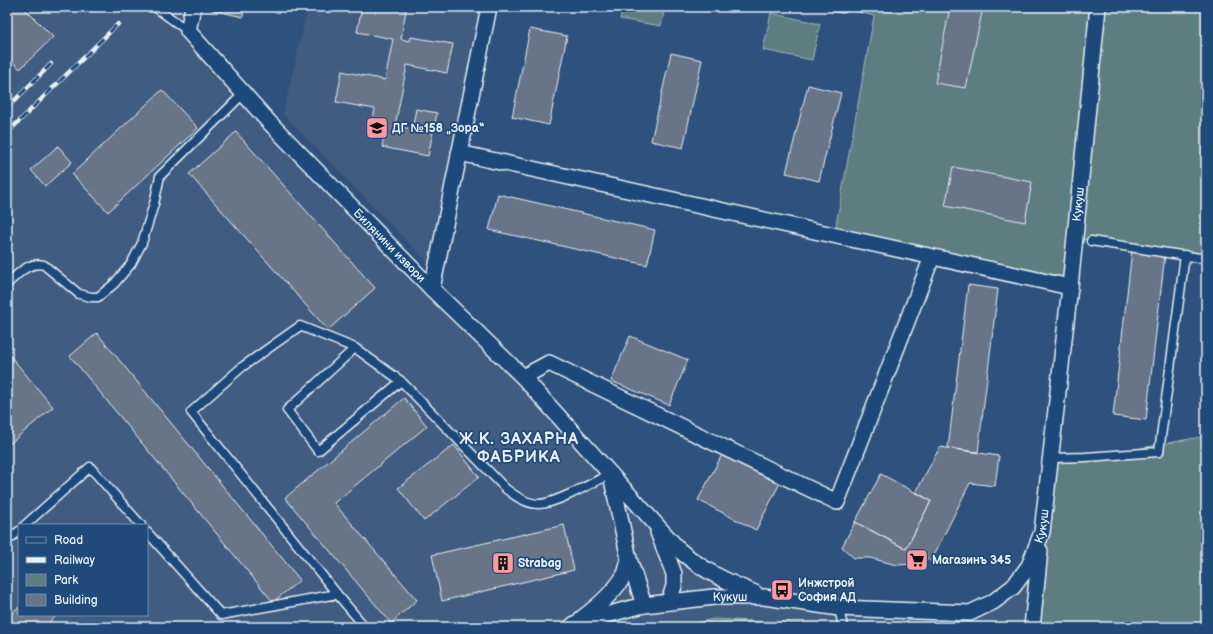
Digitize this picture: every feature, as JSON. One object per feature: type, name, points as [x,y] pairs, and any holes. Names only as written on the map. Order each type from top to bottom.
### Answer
[{"type":"street","points":[[188,31],[193,7]]},
{"type":"street","points":[[432,289],[489,7]]},
{"type":"street","name":"Кукуш","points":[[573,626],[644,605],[714,597],[764,597],[839,608],[970,613],[993,602],[1013,587],[1029,566],[1042,532],[1070,287],[1098,7]]},
{"type":"street","name":"Билянини извори","points":[[188,31],[268,120],[432,289],[523,377],[679,550],[706,571],[725,581],[764,597]]},
{"type":"street","points":[[459,152],[1070,287]]},
{"type":"street","points":[[523,377],[549,363],[837,502],[932,257]]},
{"type":"street","name":"Билянини извори","points":[[610,474],[629,559],[644,605]]},
{"type":"street","name":"Билянини извори","points":[[655,523],[674,574],[674,586],[669,601]]},
{"type":"street","points":[[1032,627],[1042,532]]},
{"type":"street","points":[[573,626],[599,605],[614,589],[624,574],[629,559]]},
{"type":"lane","points":[[155,7],[188,31]]},
{"type":"lane","points":[[836,7],[843,7]]},
{"type":"lane","points":[[7,284],[31,265],[39,264],[44,265],[79,294],[98,297],[114,284],[131,264],[142,243],[154,204],[160,176],[244,93]]},
{"type":"lane","points":[[1091,241],[1206,259]]},
{"type":"lane","points":[[1051,458],[1159,452],[1185,255]]},
{"type":"lane","points":[[365,627],[191,412],[242,367],[300,326],[356,348],[401,381],[506,489],[519,499],[538,504],[553,501],[610,474]]},
{"type":"lane","points":[[356,348],[287,410],[318,451],[401,381]]},
{"type":"lane","points":[[26,524],[90,468],[140,524]]},
{"type":"lane","points":[[7,542],[18,532]]},
{"type":"lane","points":[[148,533],[221,615],[337,594]]},
{"type":"lane","points":[[839,608],[843,627]]},
{"type":"shaded area","points":[[7,7],[192,7],[188,31],[679,550],[764,597],[970,613],[1029,566],[1032,627],[7,627]]},
{"type":"shaded area","name":"ДГ №158 „Зора“","points":[[308,7],[484,7],[454,142],[430,265],[283,114]]},
{"type":"green space","points":[[623,7],[665,7],[661,26],[620,19]]},
{"type":"green space","points":[[843,7],[1206,7],[1206,259],[1075,238],[1070,287],[834,236],[874,16]]},
{"type":"green space","points":[[771,13],[820,24],[812,60],[763,50]]},
{"type":"green space","points":[[1206,436],[1206,627],[1032,627],[1050,465]]},
{"type":"green space","points":[[714,619],[827,625],[829,627],[677,627]]},
{"type":"building","points":[[7,7],[23,7],[53,37],[20,69],[9,58],[7,60]]},
{"type":"building","points":[[213,7],[244,7],[243,17],[212,10]]},
{"type":"building","points":[[362,7],[389,7],[406,10],[401,39],[410,41],[411,37],[453,44],[447,73],[407,65],[395,126],[412,129],[416,109],[437,113],[428,156],[382,147],[387,122],[373,119],[375,109],[336,102],[342,71],[385,80],[393,39],[357,32]]},
{"type":"building","points":[[950,7],[983,7],[966,88],[935,83]]},
{"type":"building","points":[[530,29],[567,36],[549,125],[512,117]]},
{"type":"building","points":[[671,53],[702,60],[683,148],[651,141]]},
{"type":"building","points":[[808,85],[841,93],[819,181],[786,173]]},
{"type":"building","points":[[162,90],[198,128],[108,212],[72,174]]},
{"type":"building","points":[[236,132],[375,288],[328,330],[189,174]]},
{"type":"building","points":[[58,146],[72,162],[45,186],[31,170]]},
{"type":"building","points":[[953,167],[1032,182],[1025,222],[945,206]]},
{"type":"building","points":[[498,194],[655,230],[647,265],[489,230]]},
{"type":"building","points":[[1132,250],[1165,254],[1146,420],[1113,416]]},
{"type":"building","points":[[968,285],[998,289],[978,452],[948,448]]},
{"type":"building","points":[[97,333],[300,580],[273,602],[70,356]]},
{"type":"building","points":[[630,336],[688,360],[669,405],[611,381]]},
{"type":"building","points":[[7,352],[53,407],[7,446]]},
{"type":"building","points":[[404,398],[427,426],[334,503],[417,600],[391,623],[285,498]]},
{"type":"building","points":[[454,445],[479,477],[424,521],[398,488]]},
{"type":"building","points":[[940,447],[999,456],[995,486],[970,483],[931,561],[921,555],[913,564],[897,565],[870,558],[854,558],[842,547],[855,522],[906,549],[931,501],[916,492]]},
{"type":"building","points":[[724,451],[781,481],[756,530],[698,500]]},
{"type":"building","points":[[881,474],[931,501],[906,549],[855,522]]},
{"type":"building","name":"Strabag","points":[[564,525],[574,570],[442,601],[432,555]]},
{"type":"building","points":[[18,608],[18,616],[57,616],[43,627],[7,627],[7,616]]},
{"type":"railway","points":[[7,133],[118,24]]},
{"type":"railway","points":[[7,108],[51,64]]},
{"type":"place","name":"ДГ №158 „Зора“","points":[[377,128]]},
{"type":"place","name":"Магазинъ 345","points":[[917,560]]},
{"type":"place","name":"Strabag","points":[[503,563]]},
{"type":"place","name":"Инжстрой София АД","points":[[782,590]]},
{"type":"district","name":"Ж.К. ЗАХАРНА ФАБРИКА","points":[[519,447]]}]
